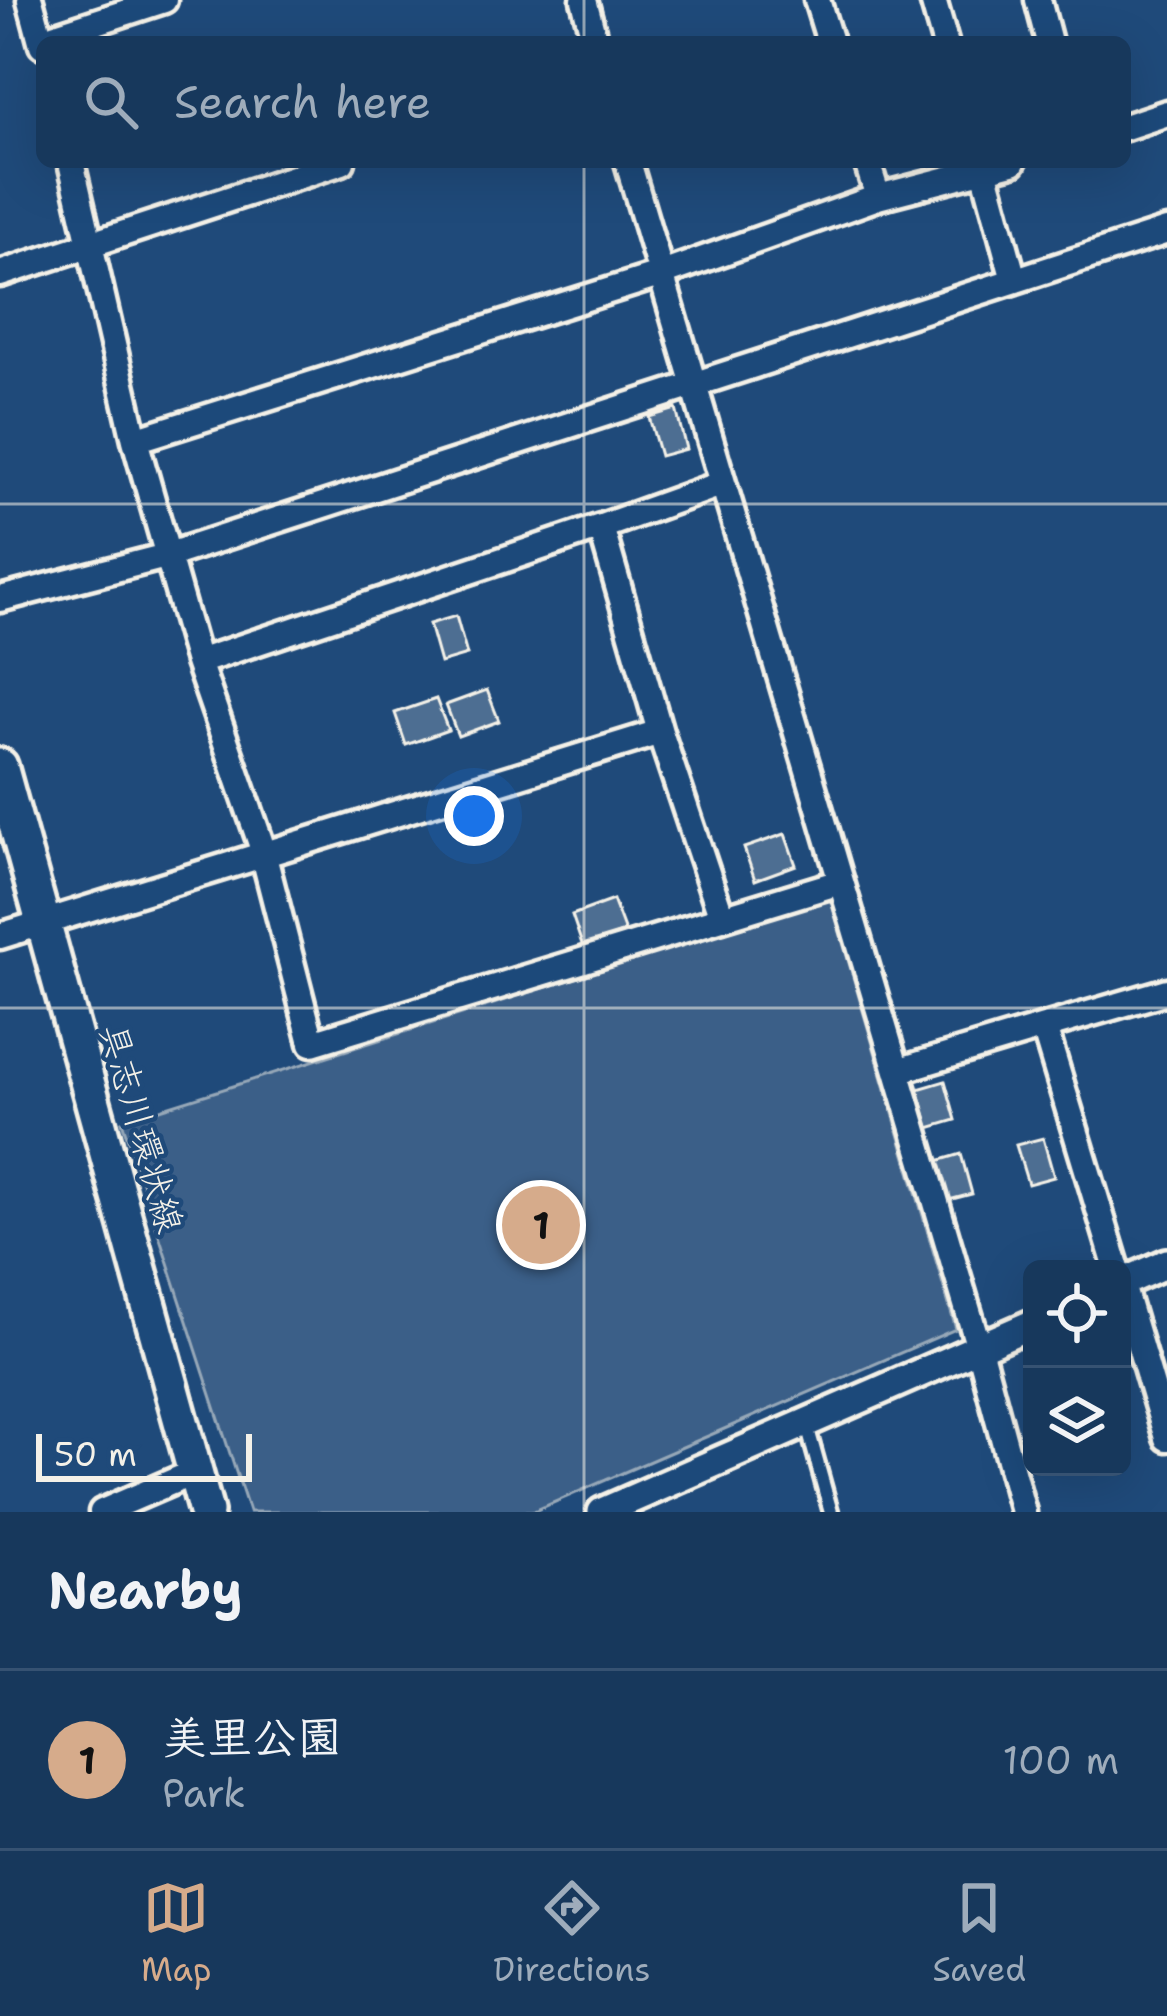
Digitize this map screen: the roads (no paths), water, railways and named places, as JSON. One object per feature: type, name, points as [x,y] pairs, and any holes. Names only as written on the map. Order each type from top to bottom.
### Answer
[{"type":"main road","name":"具志川環状線","points":[[0,766],[206,1512]]},
{"type":"street","points":[[30,0],[39,36]]},
{"type":"street","points":[[59,36],[164,0]]},
{"type":"street","points":[[584,0],[593,36]]},
{"type":"street","points":[[817,0],[828,36]]},
{"type":"street","points":[[933,0],[944,36]]},
{"type":"street","points":[[1038,0],[1047,36]]},
{"type":"street","points":[[1131,125],[1167,112]]},
{"type":"street","points":[[73,168],[166,556],[264,855],[312,1042],[840,882]]},
{"type":"street","points":[[0,274],[324,168]]},
{"type":"street","points":[[630,168],[1024,1512]]},
{"type":"street","points":[[869,168],[878,196]]},
{"type":"street","points":[[135,440],[659,275],[878,196],[976,168]]},
{"type":"street","points":[[984,168],[1014,280]]},
{"type":"street","points":[[0,599],[166,556],[1167,231]]},
{"type":"street","points":[[198,662],[721,484]]},
{"type":"street","points":[[601,526],[660,732],[722,918]]},
{"type":"street","points":[[0,936],[660,732]]},
{"type":"street","points":[[897,1071],[1167,991]]},
{"type":"street","points":[[1044,1027],[1114,1260]]},
{"type":"street","points":[[1131,1280],[1167,1263]]},
{"type":"street","points":[[1131,1315],[1167,1438]]},
{"type":"street","points":[[602,1512],[1023,1328]]},
{"type":"street","points":[[102,1512],[197,1471]]},
{"type":"lane","points":[[806,1422],[832,1512]]},
{"type":"place","name":"美里公園","points":[[541,1225]]}]
